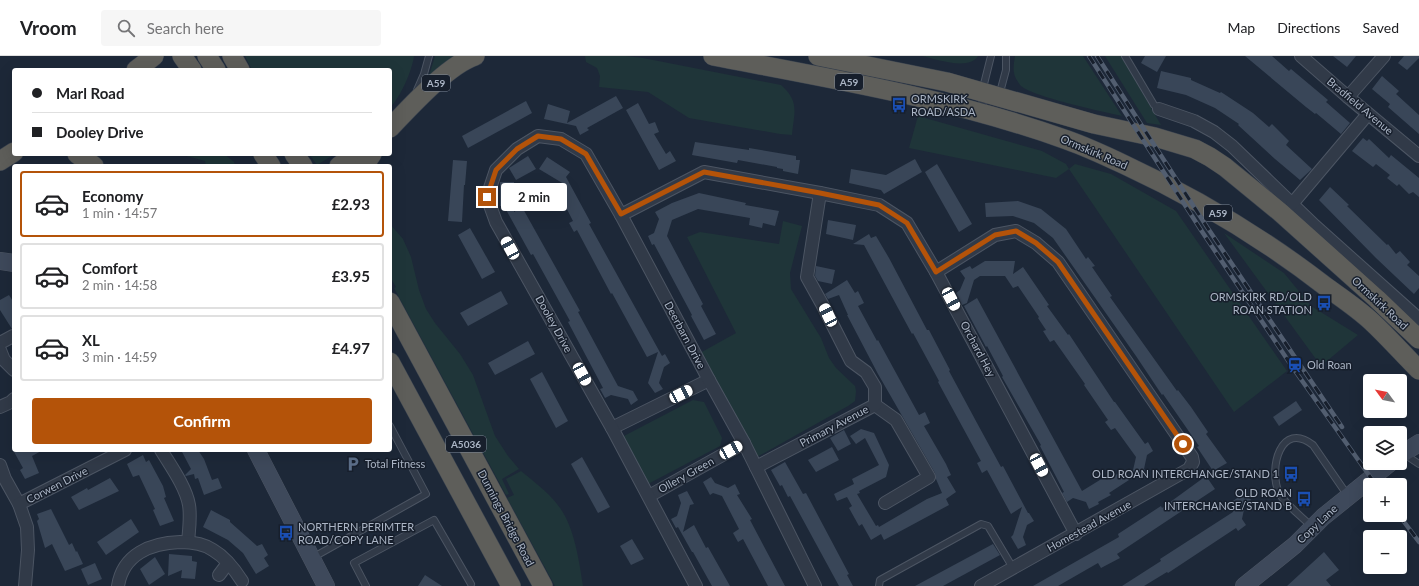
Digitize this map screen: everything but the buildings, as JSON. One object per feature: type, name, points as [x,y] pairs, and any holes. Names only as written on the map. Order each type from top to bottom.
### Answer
[{"type":"highway","points":[[139,68],[154,56]]},
{"type":"highway","points":[[182,56],[191,68]]},
{"type":"highway","points":[[207,56],[215,68]]},
{"type":"highway","name":"A59","points":[[396,122],[457,65],[475,56]]},
{"type":"highway","name":"Ormskirk Road","points":[[713,56],[884,88],[989,102],[1155,136],[1189,147],[1210,157],[1225,167],[1280,212],[1377,299],[1419,339]]},
{"type":"highway","name":"Ormskirk Road","points":[[818,56],[947,82],[1070,141],[1157,180],[1243,228],[1299,266],[1371,321],[1419,370]]},
{"type":"highway","points":[[0,161],[12,153]]},
{"type":"highway","points":[[80,156],[91,164]]},
{"type":"highway","points":[[342,164],[353,156]]},
{"type":"highway","name":"Dunnings Bridge Road","points":[[392,306],[543,586]]},
{"type":"highway","name":"A5036","points":[[392,366],[511,586]]},
{"type":"main road","points":[[0,261],[12,263]]},
{"type":"main road","name":"Copy Lane","points":[[1407,451],[1419,443]]},
{"type":"main road","points":[[257,452],[326,586]]},
{"type":"main road","name":"Copy Lane","points":[[1250,584],[1348,496],[1381,470]]},
{"type":"street","name":"Bradfield Avenue","points":[[1301,56],[1419,156]]},
{"type":"street","points":[[1348,97],[1384,56]]},
{"type":"street","points":[[1159,109],[1194,121],[1214,132],[1232,146],[1292,204],[1419,318]]},
{"type":"street","points":[[1292,204],[1368,114]]},
{"type":"street","name":"Deerbarn Drive","points":[[517,149],[538,136],[561,139],[586,154],[621,214],[744,443],[815,586]]},
{"type":"street","name":"Dooley Drive","points":[[517,149],[496,170],[487,197],[496,222],[612,428],[696,586]]},
{"type":"street","name":"Orchard Hey","points":[[621,214],[704,172],[879,205],[907,223],[936,272],[1076,534]]},
{"type":"street","name":"Primary Avenue","points":[[756,467],[875,405],[875,387],[866,372],[851,361],[807,277],[820,193]]},
{"type":"street","name":"Homestead Avenue","points":[[936,272],[995,235],[1016,231],[1036,243],[1058,262],[1192,457],[1192,462],[1189,469],[1076,534],[981,586]]},
{"type":"street","points":[[0,343],[12,337]]},
{"type":"street","points":[[0,350],[4,360],[12,368]]},
{"type":"street","points":[[612,428],[709,380]]},
{"type":"street","points":[[0,407],[12,401]]},
{"type":"street","points":[[875,405],[896,420],[929,477],[885,503]]},
{"type":"street","name":"Ollery Green","points":[[649,496],[744,443]]},
{"type":"street","name":"Corwen Drive","points":[[25,586],[28,550],[27,527],[19,504],[121,452]]},
{"type":"street","points":[[162,452],[185,492],[189,504],[190,522],[188,542]]},
{"type":"street","points":[[0,465],[5,479],[19,504]]},
{"type":"street","points":[[118,586],[122,572],[139,552],[152,546],[171,542],[200,544],[213,550],[236,571],[242,581]]},
{"type":"street","points":[[220,575],[228,564]]},
{"type":"lane","points":[[396,122],[415,94],[424,74],[429,56]]},
{"type":"lane","points":[[989,102],[991,56]]},
{"type":"lane","points":[[989,102],[1006,70],[1006,56]]},
{"type":"lane","points":[[1125,56],[1154,105],[1159,109]]},
{"type":"lane","points":[[312,558],[426,494],[392,430]]},
{"type":"lane","points":[[1312,528],[1280,494],[1277,487],[1274,472],[1277,456],[1281,447],[1288,440],[1306,440],[1313,445],[1348,496]]},
{"type":"lane","points":[[1407,460],[1419,464]]},
{"type":"lane","points":[[366,586],[354,563],[434,520],[470,584]]},
{"type":"lane","points":[[879,586],[880,580],[981,524],[988,526],[1013,568]]},
{"type":"green space","points":[[245,56],[414,56],[411,69],[405,83],[392,106],[392,68],[251,68]]},
{"type":"green space","points":[[435,56],[457,56],[428,79]]},
{"type":"green space","points":[[585,56],[626,56],[643,58],[781,85],[787,91],[793,102],[794,114],[792,135],[689,118],[648,92],[599,87],[600,76],[597,68],[586,62]]},
{"type":"green space","points":[[922,56],[978,56],[974,60],[967,63],[952,63]]},
{"type":"green space","points":[[1015,56],[1083,56],[1122,116],[1051,99],[1026,89],[1020,85],[1014,74]]},
{"type":"green space","points":[[1105,56],[1121,56],[1161,125],[1147,123]]},
{"type":"green space","points":[[918,116],[1042,151],[1066,164],[1069,169],[1056,178],[909,148]]},
{"type":"green space","points":[[187,156],[226,156],[234,164],[206,164],[205,161]]},
{"type":"green space","points":[[310,156],[332,156],[319,164],[316,164]]},
{"type":"green space","points":[[1075,164],[1111,174],[1176,211],[1287,371],[1234,412],[1069,169]]},
{"type":"green space","points":[[783,221],[802,226],[790,273],[791,289],[821,338],[829,358],[836,368],[855,386],[855,401],[757,457],[700,353],[736,333],[687,237],[700,232],[779,244]]},
{"type":"green space","points":[[392,226],[403,239],[411,257],[419,290],[426,309],[435,323],[460,354],[473,375],[495,436],[508,456],[519,469],[502,479],[509,494],[506,495],[394,288],[396,287],[392,280]]},
{"type":"green space","points":[[1224,233],[1284,273],[1311,306],[1358,335],[1321,366]]},
{"type":"green space","points":[[693,400],[704,402],[722,438],[720,446],[648,484],[622,437]]},
{"type":"green space","points":[[521,471],[540,486],[563,512],[575,543],[583,586],[555,586],[507,498],[514,495],[506,479]]},
{"type":"railway","points":[[1089,56],[1201,230],[1293,368],[1371,478]]},
{"type":"railway","points":[[1097,56],[1207,227],[1342,427]]},
{"type":"railway","points":[[1404,522],[1419,542]]},
{"type":"place","name":"ORMSKIRK ROAD/ASDA","points":[[899,105]]},
{"type":"place","name":"ORMSKIRK RD/OLD ROAN STATION","points":[[1324,303]]},
{"type":"place","name":"Old Roan","points":[[1295,365]]},
{"type":"place","name":"Total Fitness","points":[[353,464]]},
{"type":"place","name":"OLD ROAN INTERCHANGE/STAND 1","points":[[1291,474]]},
{"type":"place","name":"OLD ROAN INTERCHANGE/STAND B","points":[[1304,499]]},
{"type":"place","name":"NORTHERN PERIMTER ROAD/COPY LANE","points":[[286,533]]},
{"type":"route","points":[[487,197],[496,170],[517,149],[538,136],[561,139],[586,154],[621,214],[704,172],[879,205],[907,223],[936,272],[995,235],[1016,231],[1036,243],[1058,262],[1183,444]]}]
